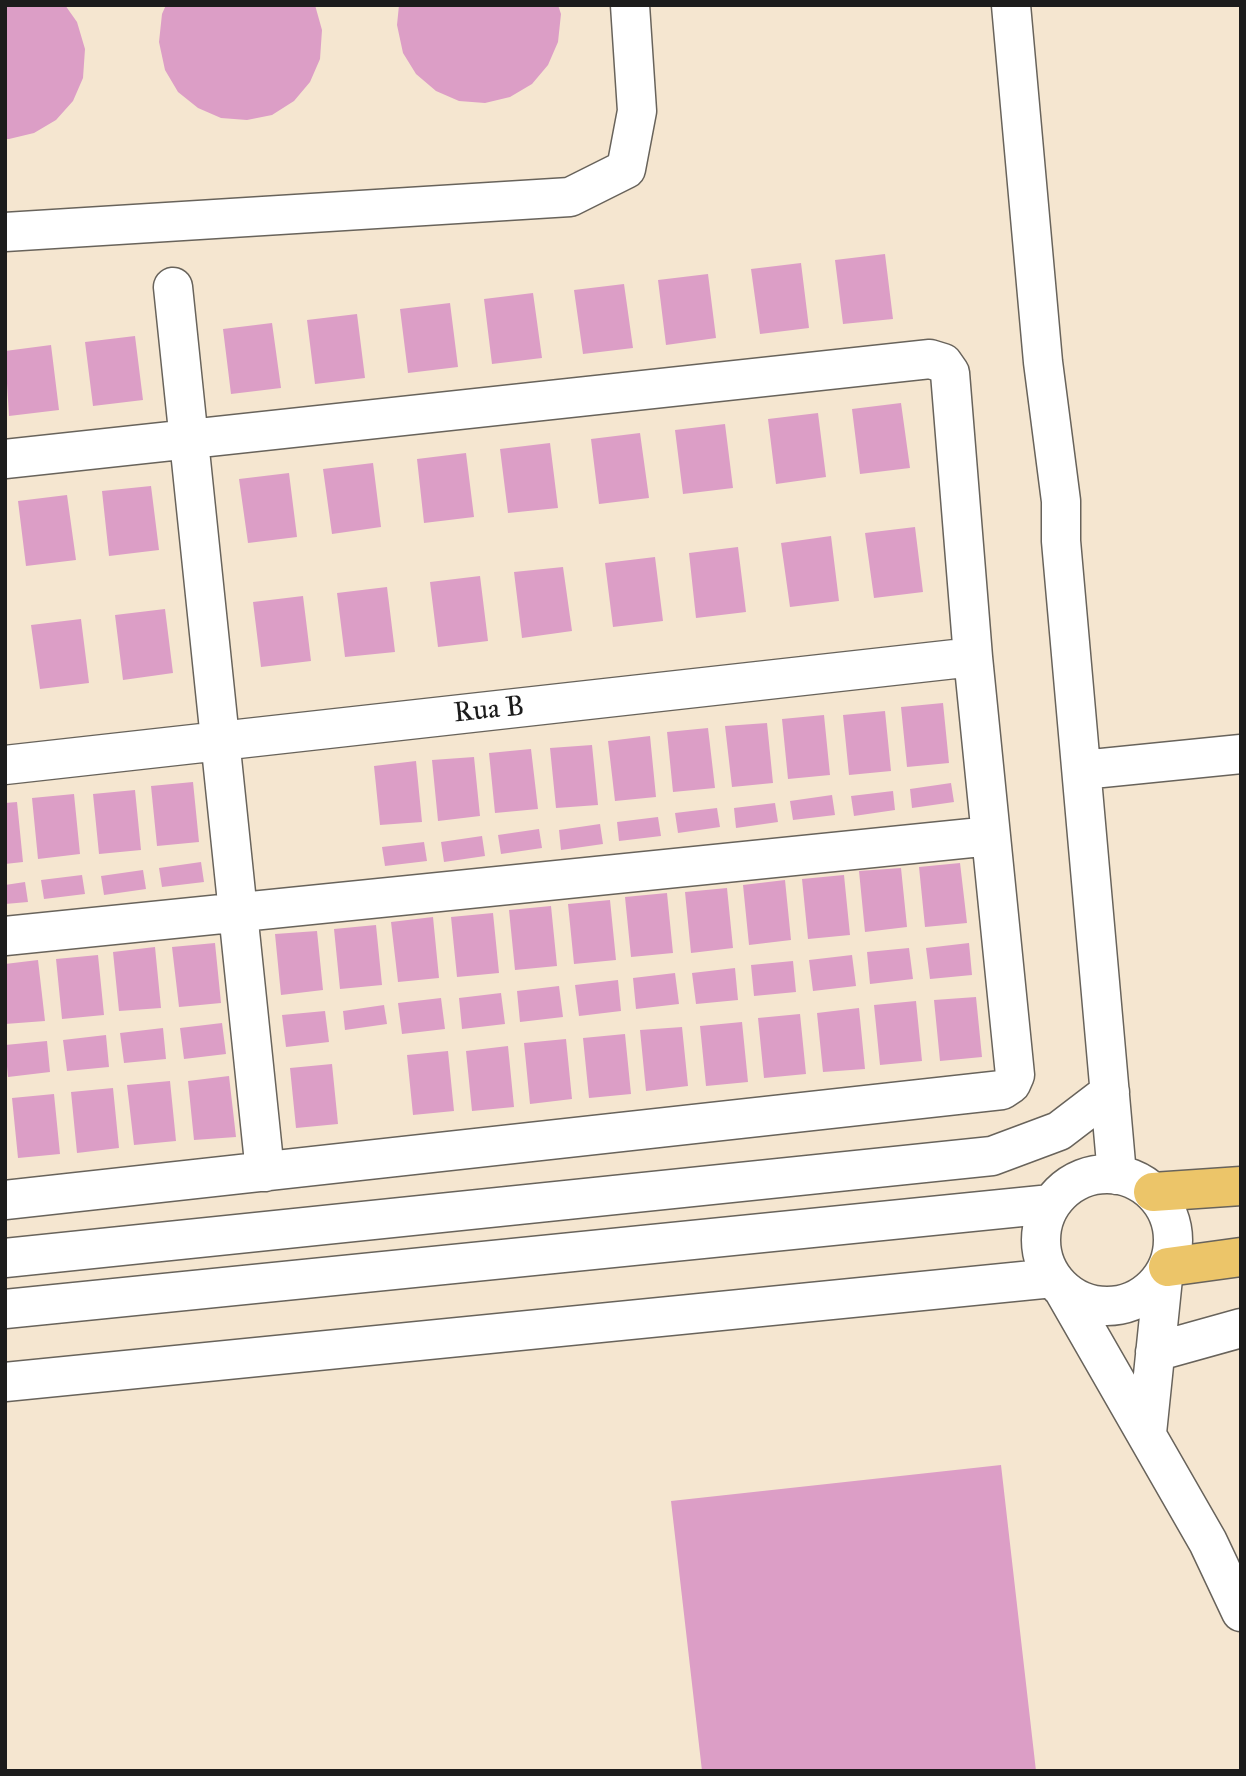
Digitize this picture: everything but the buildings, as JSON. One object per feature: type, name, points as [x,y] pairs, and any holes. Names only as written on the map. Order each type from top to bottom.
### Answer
[{"type":"main road","points":[[1153,1192],[1241,1186]]},
{"type":"main road","points":[[1165,1273],[1241,1257]]},
{"type":"street","points":[[5,232],[570,197],[626,169],[637,111],[630,5]]},
{"type":"street","points":[[1011,5],[1042,348],[1061,501],[1061,541],[1117,1175]]},
{"type":"street","points":[[173,287],[265,1172]]},
{"type":"street","points":[[5,459],[930,359],[943,363],[950,373],[973,657],[1016,1075],[1011,1084],[1002,1090],[5,1200]]},
{"type":"street","name":"Rua B","points":[[5,765],[973,657]]},
{"type":"street","points":[[1082,769],[1241,754]]},
{"type":"street","points":[[5,936],[991,836]]},
{"type":"street","points":[[5,1258],[992,1156],[1059,1130],[1110,1092]]},
{"type":"street","points":[[1147,1433],[1165,1273],[1173,1248],[1172,1227],[1165,1208],[1153,1192],[1136,1180],[1098,1174],[1080,1179],[1064,1189],[1051,1204],[1043,1222],[1041,1241],[1044,1261],[1147,1433],[1208,1542],[1241,1612]]},
{"type":"street","points":[[5,1309],[1051,1204]]},
{"type":"street","points":[[5,1382],[1058,1285],[1088,1304],[1116,1307],[1143,1297],[1165,1273]]},
{"type":"street","points":[[1155,1352],[1241,1328]]}]
